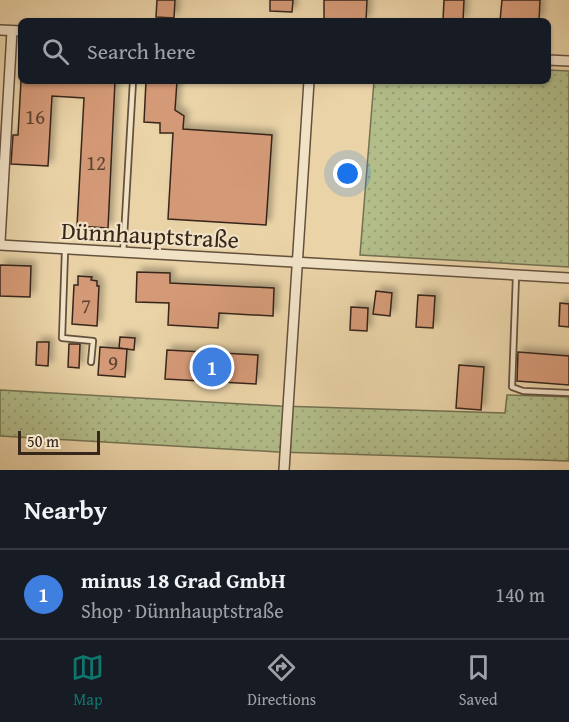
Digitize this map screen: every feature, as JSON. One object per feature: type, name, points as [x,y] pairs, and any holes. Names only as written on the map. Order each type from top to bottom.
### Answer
[{"type":"street","points":[[0,30],[17,31]]},
{"type":"street","name":"Dünnhauptstraße","points":[[17,31],[0,243],[123,254],[569,278]]},
{"type":"street","points":[[551,60],[569,61]]},
{"type":"street","points":[[284,470],[309,84]]},
{"type":"lane","points":[[123,254],[133,84]]},
{"type":"lane","points":[[65,250],[62,338],[93,341],[91,363]]},
{"type":"lane","points":[[516,275],[512,387],[524,391],[569,393]]},
{"type":"green space","points":[[551,70],[569,71],[569,267],[360,255],[374,84],[551,84]]},
{"type":"green space","points":[[0,390],[280,406],[505,413],[507,395],[569,397],[569,461],[278,452],[0,436]]},
{"type":"building","points":[[157,0],[175,0],[174,18],[156,17]]},
{"type":"building","points":[[270,0],[293,0],[292,12],[270,11]]},
{"type":"building","points":[[324,0],[367,0],[366,18],[324,18]]},
{"type":"building","points":[[444,0],[464,0],[463,18],[443,18]]},
{"type":"building","points":[[502,0],[540,0],[539,18],[500,18]]},
{"type":"building","points":[[21,84],[115,84],[108,228],[77,226],[84,98],[52,96],[48,166],[11,164],[13,135],[18,135]]},
{"type":"building","points":[[146,84],[177,84],[175,110],[184,116],[183,129],[272,135],[266,225],[168,219],[173,133],[160,133],[160,123],[144,122]]},
{"type":"building","points":[[0,265],[31,266],[30,297],[0,296]]},
{"type":"building","points":[[137,272],[170,273],[170,283],[274,288],[273,316],[219,313],[218,328],[168,325],[169,303],[136,302]]},
{"type":"building","points":[[78,276],[92,277],[91,280],[97,281],[97,286],[99,286],[97,326],[72,324],[74,285],[78,285]]},
{"type":"building","points":[[376,291],[392,293],[390,316],[373,314]]},
{"type":"building","points":[[418,295],[435,296],[433,328],[416,327]]},
{"type":"building","points":[[560,303],[569,304],[569,327],[559,326]]},
{"type":"building","points":[[351,307],[368,308],[367,331],[350,330]]},
{"type":"building","points":[[120,337],[135,338],[134,350],[119,348]]},
{"type":"building","points":[[37,342],[49,342],[48,366],[36,365]]},
{"type":"building","points":[[69,344],[80,344],[79,368],[68,367]]},
{"type":"building","points":[[100,347],[127,349],[125,377],[98,375]]},
{"type":"building","points":[[167,350],[258,355],[256,384],[165,379]]},
{"type":"building","points":[[518,352],[569,356],[569,385],[517,381]]},
{"type":"building","points":[[459,365],[484,367],[481,410],[456,408]]},
{"type":"place","name":"minus 18 Grad GmbH","points":[[212,367]]}]
